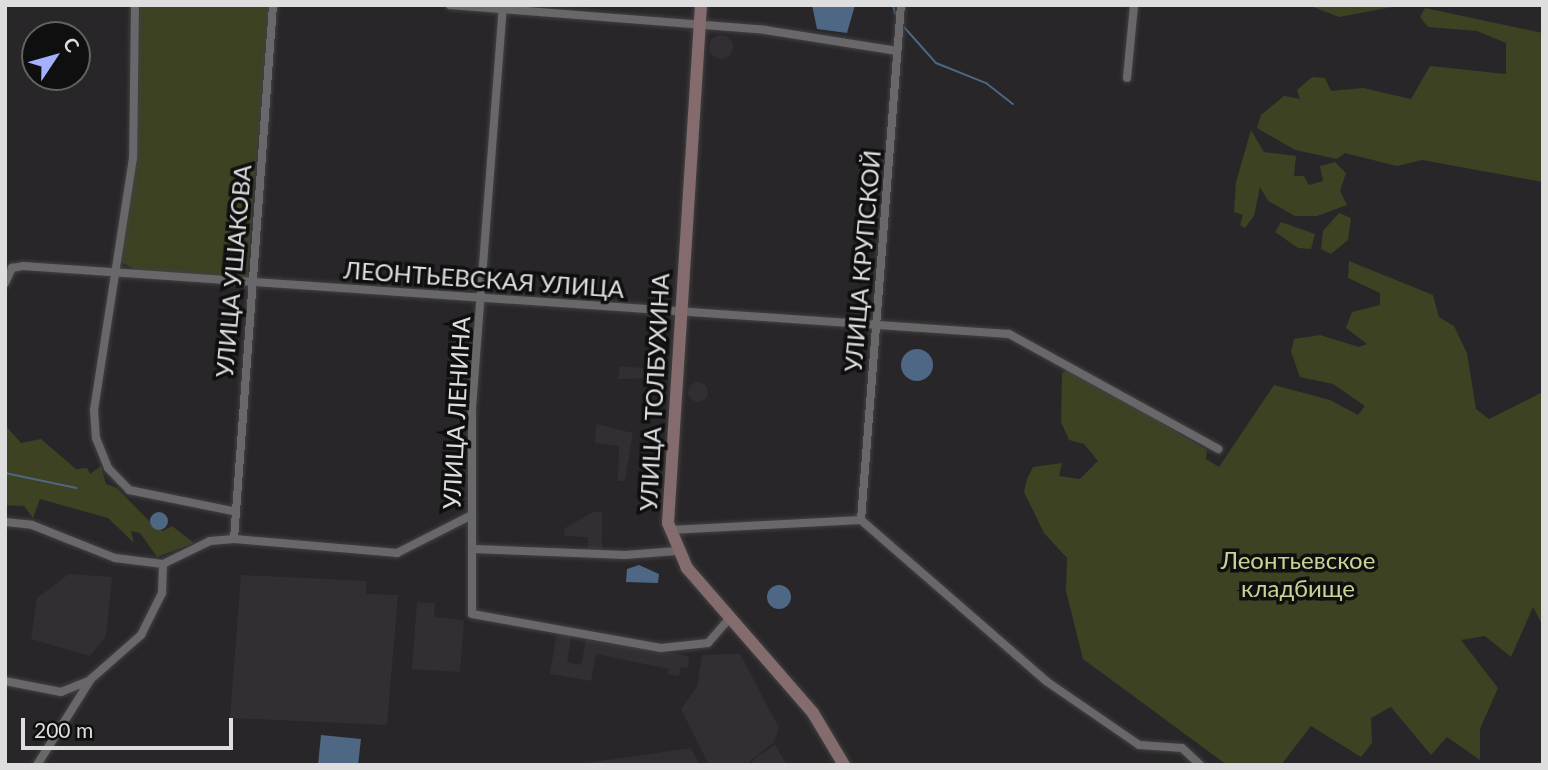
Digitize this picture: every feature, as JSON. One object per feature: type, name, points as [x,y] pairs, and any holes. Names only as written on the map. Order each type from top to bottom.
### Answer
[{"type":"main road","name":"УЛИЦА ТОЛБУХИНА","points":[[701,5],[666,503],[670,530],[677,551],[730,618],[813,713],[844,765]]},
{"type":"street","points":[[135,5],[132,158],[94,410],[101,456],[116,479],[139,494],[232,511]]},
{"type":"street","name":"УЛИЦА УШАКОВА","points":[[234,539],[232,511],[253,280],[273,5]]},
{"type":"street","points":[[450,5],[700,23],[897,51]]},
{"type":"street","name":"УЛИЦА КРУПСКОЙ","points":[[861,520],[901,5]]},
{"type":"street","points":[[1127,78],[1134,5]]},
{"type":"street","name":"УЛИЦА ЛЕНИНА","points":[[503,7],[481,301],[470,516],[474,548],[472,614],[661,648],[708,643],[730,618]]},
{"type":"street","name":"ЛЕОНТЬЕВСКАЯ УЛИЦА","points":[[5,283],[12,268],[115,272],[253,280],[481,301],[679,312],[1025,339],[1218,449]]},
{"type":"street","points":[[5,522],[129,562],[163,565],[210,541],[234,539],[397,553],[470,516]]},
{"type":"street","points":[[670,530],[861,520],[1046,681],[1139,745],[1182,748],[1200,765]]},
{"type":"street","points":[[474,548],[625,555],[677,551]]},
{"type":"street","points":[[37,765],[91,679],[146,626],[162,593],[163,565]]},
{"type":"street","points":[[5,681],[61,692],[91,679]]},
{"type":"shaded area","points":[[721,35],[730,38],[733,47],[730,56],[721,59],[712,56],[709,47],[712,38]]},
{"type":"shaded area","points":[[620,366],[654,369],[653,378],[618,379]]},
{"type":"shaded area","points":[[698,382],[705,385],[708,392],[705,399],[698,402],[691,399],[688,392],[691,385]]},
{"type":"shaded area","points":[[596,424],[633,433],[625,481],[618,481],[619,446],[595,443]]},
{"type":"shaded area","points":[[593,512],[602,512],[602,551],[588,551],[588,537],[564,536],[565,528]]},
{"type":"shaded area","points":[[69,574],[112,577],[106,636],[90,656],[31,639],[37,598]]},
{"type":"shaded area","points":[[241,575],[366,581],[366,594],[398,595],[387,725],[230,718]]},
{"type":"shaded area","points":[[417,602],[435,603],[434,617],[464,620],[460,672],[412,669]]},
{"type":"shaded area","points":[[557,631],[572,634],[567,662],[581,665],[586,640],[689,656],[688,668],[681,667],[679,676],[668,674],[669,669],[596,654],[591,681],[550,674]]},
{"type":"shaded area","points":[[740,654],[779,728],[774,742],[745,765],[709,765],[681,709],[697,687],[702,655]]},
{"type":"shaded area","points":[[775,745],[787,765],[750,765],[756,757]]},
{"type":"shaded area","points":[[691,748],[699,765],[572,765]]},
{"type":"green space","points":[[140,5],[269,5],[247,278],[138,271],[121,262],[137,157]]},
{"type":"green space","points":[[1308,5],[1403,5],[1339,17]]},
{"type":"green space","points":[[1425,8],[1543,33],[1543,182],[1422,160],[1397,166],[1345,153],[1337,159],[1295,150],[1257,128],[1261,115],[1284,96],[1300,99],[1297,90],[1312,77],[1325,78],[1331,91],[1363,88],[1411,99],[1430,66],[1506,74],[1506,43],[1477,31],[1428,27],[1420,17]]},
{"type":"green space","points":[[1251,130],[1264,152],[1296,156],[1294,176],[1304,176],[1309,185],[1323,181],[1320,166],[1335,162],[1346,173],[1340,191],[1347,205],[1317,216],[1295,216],[1268,201],[1260,187],[1254,216],[1245,228],[1240,225],[1243,215],[1234,212],[1236,182]]},
{"type":"green space","points":[[1339,213],[1351,218],[1348,240],[1331,254],[1321,249],[1323,231]]},
{"type":"green space","points":[[1281,222],[1315,234],[1311,249],[1298,248],[1275,232]]},
{"type":"green space","name":"Леонтьевское кладбище","points":[[1349,261],[1433,295],[1439,317],[1454,326],[1467,353],[1476,409],[1489,419],[1543,392],[1543,626],[1533,607],[1511,657],[1485,636],[1461,640],[1498,688],[1480,729],[1480,760],[1447,737],[1431,755],[1391,707],[1371,718],[1372,743],[1361,757],[1311,726],[1281,765],[1227,765],[1083,659],[1066,591],[1067,558],[1044,533],[1024,492],[1027,479],[1033,467],[1062,463],[1059,476],[1080,479],[1098,461],[1084,444],[1069,440],[1061,422],[1062,373],[1070,369],[1207,450],[1206,459],[1219,467],[1274,385],[1330,400],[1358,415],[1365,406],[1333,384],[1300,377],[1291,352],[1294,339],[1320,335],[1359,347],[1367,344],[1346,328],[1352,312],[1380,305],[1380,293],[1348,278]]},
{"type":"green space","points":[[5,425],[21,443],[41,439],[76,469],[87,468],[90,474],[101,466],[106,484],[117,488],[152,524],[163,531],[172,526],[194,543],[157,557],[140,533],[131,531],[134,543],[108,518],[40,499],[33,518],[24,506],[5,505]]},
{"type":"water","points":[[812,5],[855,5],[847,33],[817,29]]},
{"type":"water","points":[[917,349],[928,354],[933,365],[928,376],[917,381],[906,376],[901,365],[906,354]]},
{"type":"water","points":[[159,512],[165,515],[168,521],[165,527],[159,530],[153,527],[150,521],[153,515]]},
{"type":"water","points":[[639,565],[659,574],[658,583],[626,582],[627,569]]},
{"type":"water","points":[[779,585],[787,589],[791,597],[787,605],[779,609],[771,605],[767,597],[771,589]]},
{"type":"water","points":[[321,735],[361,739],[358,765],[318,765]]},
{"type":"waterway","points":[[893,5],[895,14]]},
{"type":"waterway","points":[[904,27],[936,63],[986,83],[1013,104]]},
{"type":"waterway","points":[[5,473],[76,488]]}]
